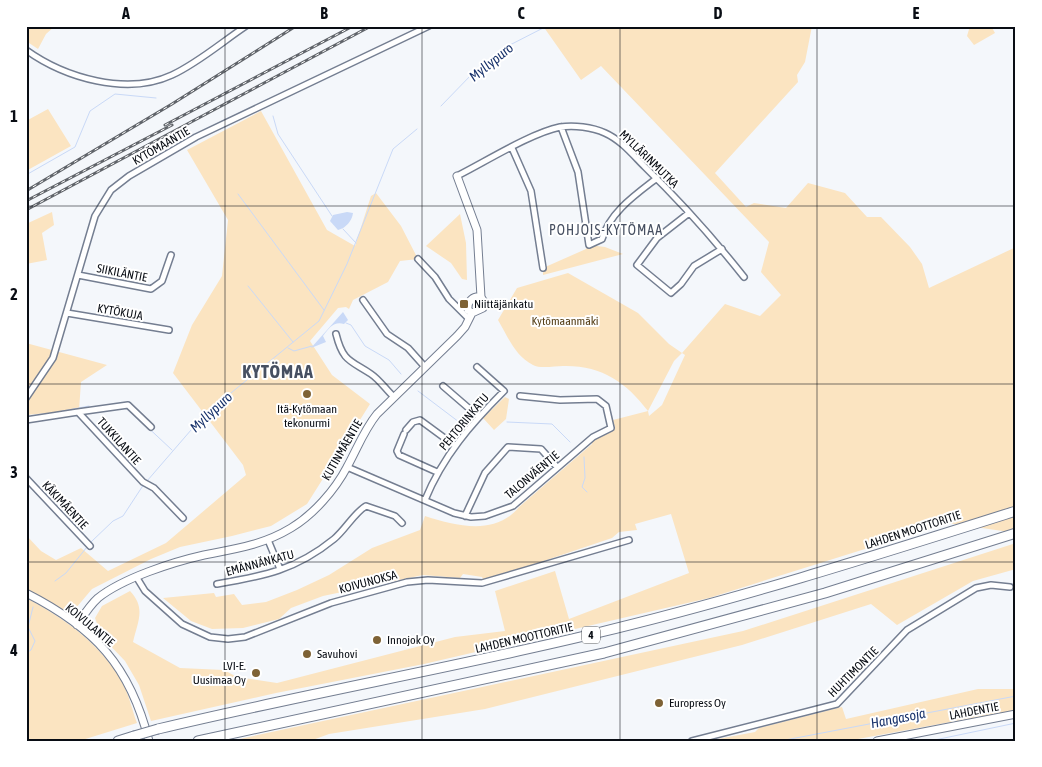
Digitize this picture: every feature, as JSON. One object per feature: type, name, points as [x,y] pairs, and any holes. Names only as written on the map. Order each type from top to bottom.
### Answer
[{"type":"highway","name":"LAHDEN MOOTTORITIE","points":[[118,741],[158,729],[241,709],[464,664],[599,633],[797,580],[1016,511]]},
{"type":"highway","name":"4","points":[[198,741],[604,654],[825,593],[1016,533]]},
{"type":"street","points":[[26,50],[52,65],[74,74],[121,84],[149,83],[177,72],[246,26]]},
{"type":"street","name":"KYTÖMAANTIE","points":[[26,398],[53,358],[68,313],[95,216],[104,198],[129,176],[202,134],[429,26]]},
{"type":"street","points":[[561,127],[578,172],[589,245],[602,239],[606,227],[625,204],[657,178]]},
{"type":"street","name":"MYLLÄRINMUTKA","points":[[457,176],[542,133],[561,127],[588,128],[604,132],[619,141],[657,178],[722,249],[744,277]]},
{"type":"street","points":[[512,148],[531,191],[543,268]]},
{"type":"street","points":[[457,176],[477,230],[481,297]]},
{"type":"street","points":[[689,213],[657,238],[637,265],[671,293],[681,284],[694,266],[722,249]]},
{"type":"street","name":"SIIKILÄNTIE","points":[[78,275],[150,289],[162,281],[171,256]]},
{"type":"street","points":[[418,259],[435,277],[449,299],[470,316]]},
{"type":"street","name":"KUTINMÄENTIE","points":[[77,625],[97,599],[137,578],[173,562],[241,549],[268,540],[293,527],[326,498],[347,467],[368,425],[457,336],[470,316],[484,307],[481,297],[473,298],[469,302],[468,310],[470,316]]},
{"type":"street","points":[[363,300],[387,334],[408,348],[425,367]]},
{"type":"street","name":"KYTÖKUJA","points":[[68,313],[168,330]]},
{"type":"street","points":[[336,334],[339,345],[348,362],[372,375],[394,397]]},
{"type":"street","name":"PEHTORINKATU","points":[[425,500],[438,472],[454,445],[504,391],[477,367]]},
{"type":"street","points":[[443,386],[479,416]]},
{"type":"street","name":"TALONVÄENTIE","points":[[347,467],[465,516],[485,516],[513,506],[593,437],[611,428],[606,406],[597,399],[560,400],[520,396]]},
{"type":"street","points":[[26,420],[128,405],[151,426]]},
{"type":"street","name":"TUKKILANTIE","points":[[78,412],[145,484],[154,488],[183,518]]},
{"type":"street","points":[[438,472],[399,455],[396,451],[405,432],[413,422],[420,420],[454,445]]},
{"type":"street","points":[[465,516],[474,491],[485,473],[508,448],[541,449],[558,467]]},
{"type":"street","name":"KÄKIMÄENTIE","points":[[26,478],[90,546]]},
{"type":"street","name":"EMÄNNÄNKATU","points":[[217,584],[254,577],[300,563],[338,536],[360,510],[366,506],[395,516],[402,523]]},
{"type":"street","points":[[268,540],[280,569]]},
{"type":"street","name":"KOIVUNOKSA","points":[[137,578],[145,591],[182,624],[210,637],[228,639],[245,637],[332,603],[407,582],[428,580],[482,583],[629,540]]},
{"type":"street","name":"HUHTIMONTIE","points":[[692,741],[837,704],[907,630],[976,588],[991,585],[1010,587]]},
{"type":"street","name":"KOIVULANTIE","points":[[26,593],[77,625],[105,650],[124,675],[136,700],[149,741]]},
{"type":"street","name":"LAHDENTIE","points":[[877,741],[1016,714]]},
{"type":"green space","points":[[26,26],[55,26],[46,34],[38,49],[26,41]]},
{"type":"green space","points":[[543,26],[812,26],[805,62],[797,75],[798,82],[715,173],[746,207],[754,203],[786,208],[808,183],[845,193],[867,217],[881,217],[910,247],[922,264],[929,288],[1016,247],[1016,533],[948,523],[709,598],[424,664],[276,693],[151,721],[139,685],[125,661],[102,637],[95,618],[102,606],[130,591],[138,603],[139,609],[133,642],[180,668],[224,670],[237,677],[277,683],[455,637],[505,631],[495,591],[555,571],[569,619],[689,573],[671,514],[635,524],[637,530],[619,532],[612,538],[484,581],[482,577],[463,574],[460,578],[423,575],[323,596],[291,608],[279,619],[243,628],[212,629],[191,621],[163,598],[214,593],[216,597],[234,594],[242,605],[266,602],[329,575],[372,548],[420,530],[425,516],[462,525],[475,526],[499,522],[510,516],[592,444],[592,441],[615,428],[613,420],[648,411],[649,416],[662,405],[685,355],[682,353],[725,304],[760,316],[781,295],[761,272],[769,242],[601,66],[581,80]]},
{"type":"green space","points":[[970,26],[991,26],[995,33],[974,45],[967,36]]},
{"type":"green space","points":[[48,109],[71,146],[26,171],[26,121]]},
{"type":"green space","points":[[261,111],[327,230],[355,246],[371,196],[376,193],[401,226],[418,259],[400,261],[388,282],[353,300],[349,309],[346,307],[338,308],[310,341],[332,375],[370,404],[307,504],[271,526],[180,547],[151,559],[92,589],[70,615],[67,615],[26,589],[26,535],[41,551],[56,560],[81,548],[108,571],[166,543],[246,475],[243,465],[173,373],[192,325],[222,276],[228,220],[187,150]]},
{"type":"green space","points":[[52,212],[54,225],[42,233],[47,260],[26,264],[26,224]]},
{"type":"green space","points":[[460,214],[466,243],[467,280],[462,279],[451,263],[426,246]]},
{"type":"green space","points":[[589,245],[605,247],[623,254],[543,275],[543,268],[586,249]]},
{"type":"green space","name":"Kytömaanmäki","points":[[568,273],[638,313],[669,344],[682,353],[674,361],[648,411],[631,392],[612,377],[601,372],[577,366],[543,367],[533,365],[521,357],[498,320],[517,288]]},
{"type":"green space","points":[[26,343],[107,365],[81,382],[79,410],[26,415]]},
{"type":"green space","points":[[505,397],[509,399],[506,419],[494,430],[483,418]]},
{"type":"green space","points":[[1016,543],[1016,569],[973,581],[897,625],[871,604],[742,645],[485,709],[329,734],[310,741],[230,741],[743,631]]},
{"type":"green space","points":[[26,598],[67,623],[93,644],[104,656],[114,669],[129,697],[137,723],[79,741],[26,741]]},
{"type":"green space","points":[[978,689],[1016,689],[1016,710],[847,741],[707,741],[755,732],[759,728],[842,707],[846,719]]},
{"type":"water","points":[[347,212],[353,213],[351,219],[346,226],[338,230],[330,221],[333,215]]},
{"type":"water","points":[[343,312],[348,320],[344,324],[337,323],[327,330]]},
{"type":"water","points":[[327,330],[323,336],[326,342],[311,348]]},
{"type":"waterway","name":"Myllypuro","points":[[441,106],[473,73],[506,47],[547,26]]},
{"type":"waterway","points":[[26,175],[75,147],[90,111],[115,94],[156,98]]},
{"type":"waterway","points":[[273,116],[278,134],[332,216]]},
{"type":"waterway","name":"Myllypuro","points":[[147,481],[204,415],[319,321],[347,264],[393,149],[417,129]]},
{"type":"waterway","points":[[238,194],[324,310]]},
{"type":"waterway","points":[[343,229],[356,243]]},
{"type":"waterway","points":[[248,286],[293,342]]},
{"type":"waterway","points":[[346,323],[351,325],[365,346],[389,360],[401,374]]},
{"type":"waterway","points":[[288,348],[294,351],[312,346]]},
{"type":"waterway","points":[[418,391],[459,422]]},
{"type":"waterway","points":[[37,416],[89,406]]},
{"type":"waterway","points":[[126,407],[172,450]]},
{"type":"waterway","points":[[93,413],[99,412]]},
{"type":"waterway","points":[[507,422],[552,424],[570,442]]},
{"type":"waterway","points":[[584,457],[585,478],[582,487],[587,492]]},
{"type":"waterway","name":"Myllypuro","points":[[91,542],[113,521],[123,516],[144,484]]},
{"type":"waterway","name":"Myllypuro","points":[[55,581],[66,573],[87,547]]},
{"type":"waterway","name":"Myllypuro","points":[[26,653],[31,650],[35,641],[28,627],[33,607]]},
{"type":"waterway","name":"Hangasoja","points":[[780,741],[1016,696]]},
{"type":"waterway","points":[[930,741],[1016,723]]},
{"type":"railway","points":[[26,191],[172,104],[296,26]]},
{"type":"railway","points":[[165,125],[353,26]]},
{"type":"railway","points":[[26,210],[371,26]]},
{"type":"railway","points":[[26,201],[172,125]]},
{"type":"place","name":"Niittäjänkatu","points":[[464,304]]},
{"type":"place","name":"Itä-Kytömaan tekonurmi","points":[[307,394]]},
{"type":"place","name":"Innojok Oy","points":[[377,640]]},
{"type":"place","name":"Savuhovi","points":[[307,654]]},
{"type":"place","name":"LVI-E. Uusimaa Oy","points":[[256,673]]},
{"type":"place","name":"Europress Oy","points":[[659,703]]},
{"type":"district","name":"POHJOIS-KYTÖMAA","points":[[606,230]]},
{"type":"district","name":"KYTÖMAA","points":[[278,372]]}]
